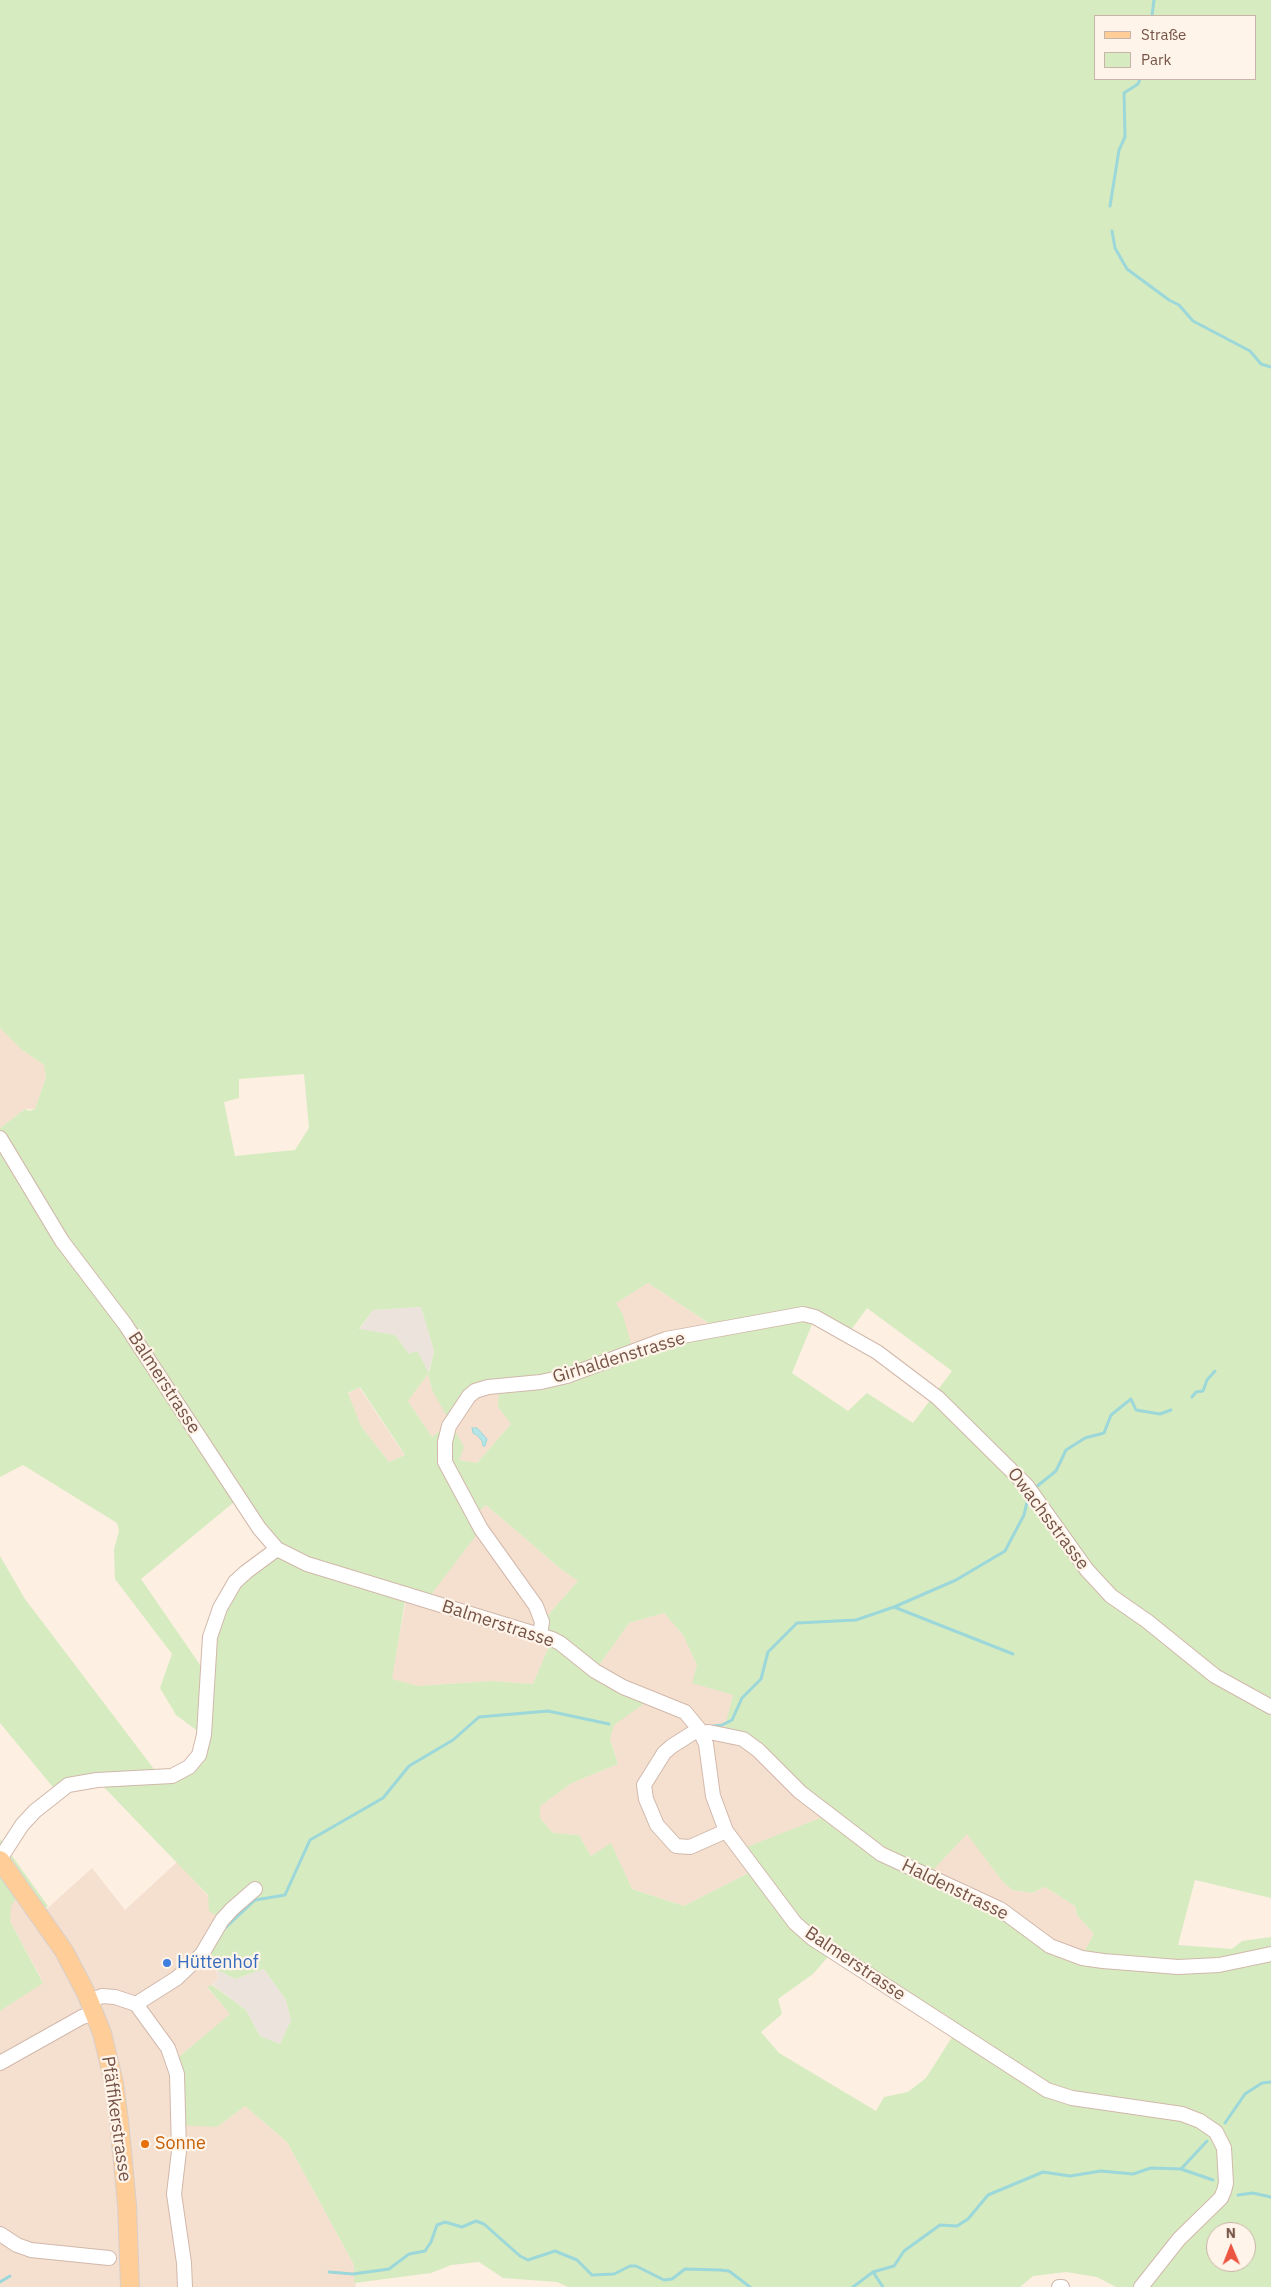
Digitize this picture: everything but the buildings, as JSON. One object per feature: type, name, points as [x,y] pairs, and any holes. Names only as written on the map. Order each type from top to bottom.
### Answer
[{"type":"main road","name":"Pfäffikerstrasse","points":[[0,1859],[64,1951],[92,2007],[106,2047],[114,2083],[127,2205],[130,2287]]},
{"type":"street","name":"Balmerstrasse","points":[[0,1138],[62,1241],[125,1324],[259,1528],[277,1549],[306,1564],[560,1642],[595,1671],[623,1687],[686,1712],[700,1731],[709,1754],[714,1796],[726,1831],[795,1923],[812,1938],[1047,2090],[1072,2098],[1182,2114],[1200,2120],[1216,2132],[1224,2148],[1226,2182],[1224,2192],[1221,2198],[1179,2239],[1141,2287]]},
{"type":"street","name":"Girhaldenstrasse","points":[[540,1635],[542,1622],[536,1606],[481,1529],[445,1462],[444,1442],[449,1426],[470,1396],[475,1391],[488,1387],[541,1382],[567,1376],[666,1339],[804,1314]]},
{"type":"street","name":"Owachsstrasse","points":[[804,1314],[816,1317],[870,1347],[938,1398],[1027,1486],[1087,1570],[1111,1596],[1146,1621],[1215,1676],[1271,1706]]},
{"type":"street","points":[[0,1859],[22,1825],[35,1811],[68,1785],[97,1780],[172,1776],[188,1767],[194,1761],[199,1755],[204,1735],[210,1637],[220,1608],[235,1582],[277,1549]]},
{"type":"street","points":[[700,1731],[672,1746],[664,1753],[644,1785],[646,1799],[657,1825],[676,1846],[683,1848],[697,1845],[726,1831]]},
{"type":"street","name":"Haldenstrasse","points":[[700,1731],[743,1740],[758,1750],[800,1792],[881,1854],[1000,1909],[1050,1946],[1082,1958],[1178,1967],[1219,1965],[1271,1954]]},
{"type":"street","points":[[136,2004],[177,1978],[202,1954],[222,1920],[255,1889]]},
{"type":"street","points":[[0,2063],[82,2017],[102,1996],[115,1997],[136,2004],[168,2048],[177,2074],[179,2151],[174,2194],[184,2262],[185,2287]]},
{"type":"street","points":[[0,2234],[16,2245],[31,2250],[109,2258]]},
{"type":"shaded area","points":[[0,1028],[21,1049],[44,1065],[46,1077],[35,1109],[25,1109],[0,1128]]},
{"type":"shaded area","points":[[648,1283],[720,1331],[633,1351],[615,1303]]},
{"type":"shaded area","points":[[421,1307],[434,1351],[428,1374],[409,1354],[395,1335],[359,1330],[373,1310]]},
{"type":"shaded area","points":[[428,1374],[432,1390],[475,1391],[499,1385],[498,1407],[511,1424],[477,1463],[459,1460],[447,1425],[432,1437],[408,1401]]},
{"type":"shaded area","points":[[359,1387],[405,1455],[389,1462],[361,1426],[348,1394]]},
{"type":"shaded area","points":[[486,1505],[562,1570],[578,1581],[542,1622],[552,1639],[533,1684],[490,1681],[418,1686],[391,1679],[407,1595],[430,1602],[433,1592],[474,1516]]},
{"type":"shaded area","points":[[664,1613],[683,1635],[697,1665],[733,1695],[743,1739],[828,1815],[754,1870],[684,1906],[632,1889],[611,1844],[591,1856],[579,1835],[553,1833],[540,1818],[540,1806],[572,1783],[618,1764],[610,1739],[614,1724],[595,1671],[629,1623]]},
{"type":"shaded area","points":[[967,1833],[1003,1882],[1012,1890],[1032,1893],[1045,1887],[1075,1906],[1077,1915],[1094,1934],[1082,1958],[927,1875]]},
{"type":"shaded area","points":[[177,1862],[208,1896],[222,1920],[202,1954],[216,1969],[218,1979],[207,1988],[231,2014],[174,2061],[217,2127],[245,2106],[287,2142],[354,2265],[356,2287],[0,2287],[0,2011],[43,1982],[10,1921],[10,1906],[21,1891],[40,1915],[92,1868],[125,1910]]},
{"type":"shaded area","points":[[216,1969],[235,1979],[264,1969],[286,2000],[291,2020],[280,2044],[260,2036],[246,2010],[213,1985],[218,1979]]},
{"type":"green space","points":[[0,0],[1271,0],[1271,1898],[1195,1880],[1178,1945],[1232,1949],[1242,1941],[1271,1937],[1271,2287],[1116,2287],[1097,2277],[1066,2272],[1033,2276],[1020,2287],[568,2287],[557,2282],[503,2278],[479,2262],[451,2265],[431,2273],[354,2283],[354,2265],[287,2142],[245,2106],[217,2127],[179,2125],[174,2061],[230,2014],[207,1987],[212,1985],[246,2010],[260,2036],[280,2044],[291,2020],[286,2000],[264,1969],[235,1979],[216,1969],[202,1954],[222,1920],[209,1911],[208,1895],[97,1780],[57,1792],[0,1723],[0,1556],[25,1599],[160,1777],[189,1767],[203,1735],[176,1715],[160,1688],[172,1654],[115,1579],[114,1549],[119,1531],[117,1523],[23,1465],[0,1477],[0,1128],[25,1109],[29,1111],[35,1109],[46,1077],[44,1065],[21,1049],[0,1028]],"holes":[[[304,1074],[309,1128],[295,1150],[235,1156],[224,1102],[239,1098],[239,1079]],[[648,1283],[719,1330],[633,1351],[623,1315],[616,1303]],[[421,1307],[434,1351],[429,1373],[417,1351],[409,1354],[395,1335],[359,1329],[373,1310]],[[867,1308],[952,1371],[913,1423],[867,1393],[848,1411],[792,1373],[815,1317],[848,1334]],[[428,1374],[432,1390],[446,1415],[456,1414],[475,1391],[499,1386],[498,1407],[511,1424],[477,1463],[459,1460],[464,1447],[454,1429],[447,1425],[432,1437],[408,1401]],[[360,1387],[405,1455],[389,1462],[361,1426],[348,1393]],[[239,1498],[277,1549],[235,1582],[210,1637],[207,1675],[141,1579]],[[486,1505],[562,1570],[578,1581],[542,1622],[552,1639],[533,1684],[490,1681],[418,1686],[392,1679],[406,1595],[430,1602],[433,1592],[481,1529],[474,1516]],[[664,1613],[683,1635],[697,1665],[692,1683],[733,1695],[723,1734],[758,1750],[828,1815],[739,1850],[754,1870],[684,1906],[632,1889],[611,1843],[591,1856],[579,1835],[553,1833],[540,1818],[540,1806],[572,1783],[618,1764],[610,1739],[614,1725],[652,1698],[595,1671],[629,1623]],[[967,1834],[1003,1882],[1012,1890],[1032,1893],[1045,1887],[1075,1906],[1077,1915],[1094,1934],[1084,1952],[1050,1946],[928,1875]],[[833,1951],[956,2031],[926,2078],[908,2092],[884,2097],[876,2111],[779,2053],[761,2032],[782,2014],[778,1999],[813,1974]]]},
{"type":"green space","points":[[0,1839],[48,1906],[39,1915],[21,1891],[11,1906],[10,1921],[43,1983],[0,2011]]},
{"type":"water","points":[[472,1428],[477,1428],[487,1439],[485,1446],[483,1446],[482,1441],[477,1435],[473,1433]]},
{"type":"waterway","points":[[1152,15],[1154,0]]},
{"type":"waterway","points":[[1110,206],[1119,150],[1125,137],[1124,93],[1138,84],[1140,80]]},
{"type":"waterway","points":[[1112,231],[1115,248],[1127,269],[1169,300],[1179,305],[1193,321],[1250,351],[1261,364],[1271,367]]},
{"type":"waterway","points":[[1192,1397],[1196,1392],[1203,1391],[1207,1380],[1215,1371]]},
{"type":"waterway","points":[[1036,1487],[1056,1471],[1066,1450],[1085,1438],[1104,1433],[1111,1415],[1131,1399],[1136,1410],[1160,1414],[1171,1410]]},
{"type":"waterway","points":[[713,1726],[722,1725],[732,1720],[742,1698],[761,1679],[768,1652],[797,1623],[856,1620],[894,1607],[956,1580],[1005,1551],[1024,1515],[1028,1498]]},
{"type":"waterway","points":[[894,1607],[1013,1654]]},
{"type":"waterway","points":[[224,1929],[255,1900],[285,1895],[310,1840],[383,1798],[409,1766],[453,1740],[479,1717],[548,1711],[609,1724]]},
{"type":"waterway","points":[[1225,2123],[1245,2094],[1262,2083],[1271,2082]]},
{"type":"waterway","points":[[853,2287],[873,2272],[894,2266],[904,2251],[940,2225],[957,2226],[968,2219],[988,2195],[1043,2172],[1070,2176],[1101,2171],[1133,2174],[1151,2168],[1181,2169],[1207,2141]]},
{"type":"waterway","points":[[1181,2169],[1213,2180]]},
{"type":"waterway","points":[[1238,2195],[1253,2193],[1271,2197]]},
{"type":"waterway","points":[[329,2272],[353,2274],[389,2269],[409,2254],[425,2251],[431,2242],[437,2225],[445,2222],[462,2227],[476,2221],[484,2224],[520,2256],[528,2260],[555,2251],[577,2260],[592,2275],[614,2274],[630,2266],[636,2266],[664,2280],[672,2279],[685,2269],[729,2271],[750,2287]]},
{"type":"waterway","points":[[873,2272],[883,2287]]},
{"type":"waterway","points":[[0,2282],[10,2276]]},
{"type":"place","name":"Hüttenhof","points":[[167,1963]]},
{"type":"place","name":"Sonne","points":[[145,2144]]}]
